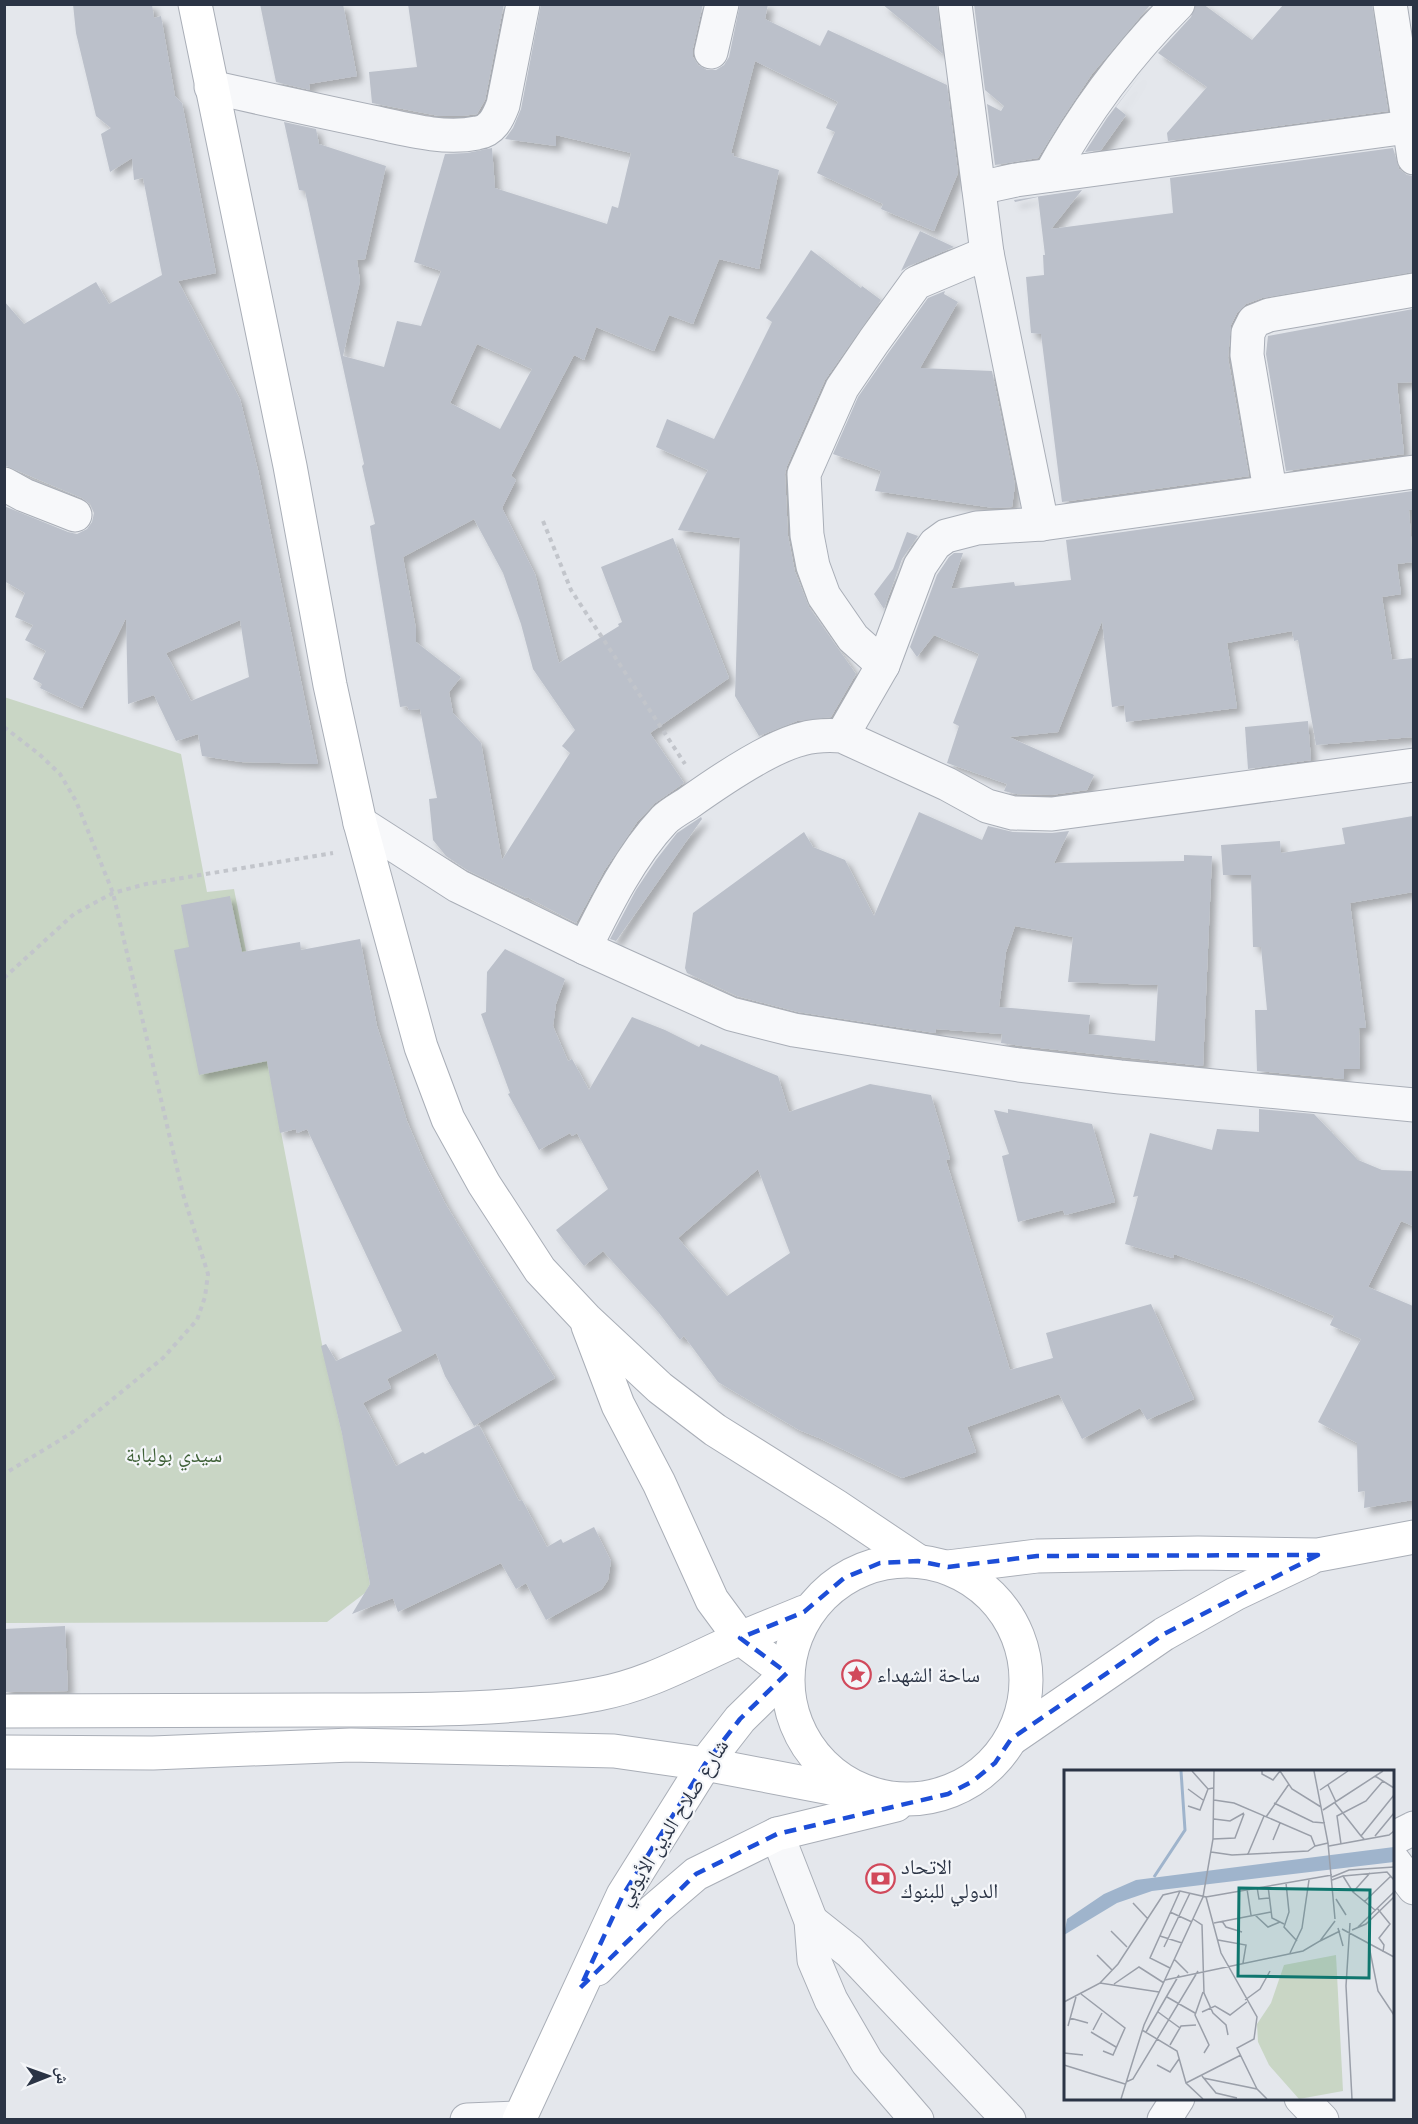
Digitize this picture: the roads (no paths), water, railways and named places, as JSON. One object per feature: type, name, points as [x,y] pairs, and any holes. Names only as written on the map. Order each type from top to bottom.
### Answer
[{"type":"main road","points":[[4,1752],[153,1752],[374,1745],[614,1751],[705,1764],[883,1798],[919,1800],[948,1794],[973,1781],[995,1763],[1011,1739],[1024,1707],[1026,1672],[1019,1638],[1003,1608],[978,1583],[933,1564],[836,1506],[715,1430],[660,1388],[586,1319],[540,1270],[484,1184],[448,1119],[421,1047],[363,835],[330,685],[290,466],[195,4]]},
{"type":"main road","points":[[586,1319],[618,1405],[659,1484],[712,1600],[740,1638],[787,1672]]},
{"type":"main road","points":[[4,1711],[367,1710],[502,1706],[553,1701],[599,1694],[637,1684],[679,1668],[740,1638],[804,1612],[844,1578],[880,1563],[933,1564],[1037,1556],[1198,1553],[1318,1555],[1413,1537]]},
{"type":"main road","points":[[1011,1739],[1164,1634],[1235,1594],[1318,1555]]},
{"type":"main road","points":[[804,1612],[787,1672],[790,1707],[802,1739],[823,1766],[851,1786],[883,1798]]},
{"type":"main road","name":"شارع صلاح الدين الأيوبي","points":[[519,2119],[623,1894],[705,1764],[740,1719],[787,1672]]},
{"type":"main road","name":"شارع صلاح الدين الأيوبي","points":[[580,1988],[654,1910],[696,1874],[777,1834],[919,1800]]},
{"type":"street","points":[[211,87],[396,127],[441,134],[478,133],[490,128],[498,118],[503,105],[523,4]]},
{"type":"street","points":[[711,52],[722,4]]},
{"type":"street","points":[[955,4],[987,253],[1042,524]]},
{"type":"street","points":[[1050,175],[1073,133],[1117,73],[1178,4]]},
{"type":"street","points":[[979,188],[1050,175],[1411,143],[1390,4]]},
{"type":"street","points":[[883,665],[853,638],[825,596],[813,566],[807,535],[804,474],[842,388],[916,283],[987,253]]},
{"type":"street","points":[[1270,490],[1247,355],[1248,333],[1254,321],[1269,315],[1413,290]]},
{"type":"street","points":[[842,736],[883,665],[920,566],[935,544],[946,536],[977,528],[1042,524],[1270,490],[1413,472]]},
{"type":"street","points":[[4,484],[24,495],[75,515]]},
{"type":"street","points":[[585,948],[610,898],[665,819],[770,752],[800,739],[825,735],[842,736],[947,784],[987,806],[1013,813],[1052,814],[1413,765]]},
{"type":"street","points":[[363,835],[458,886],[585,948],[731,1014],[794,1030],[1019,1065],[1097,1075],[1413,1105]]},
{"type":"street","points":[[1394,1838],[1413,1828]]},
{"type":"street","points":[[777,1834],[811,1922],[814,1960],[831,2000],[867,2062],[917,2120]]},
{"type":"street","points":[[1394,1863],[1413,1888]]},
{"type":"street","points":[[811,1922],[850,1952],[1009,2120]]},
{"type":"street","points":[[1164,2120],[1177,2100]]},
{"type":"street","points":[[1303,2100],[1322,2120]]},
{"type":"street","points":[[467,2120],[519,2119]]},
{"type":"place","name":"ساحة الشهداء","points":[[856,1674]]},
{"type":"place","name":"الاتحاد الدولي للبنوك","points":[[880,1878]]},
{"type":"park label","name":"سيدي بولبابة","points":[[174,1454]]}]
